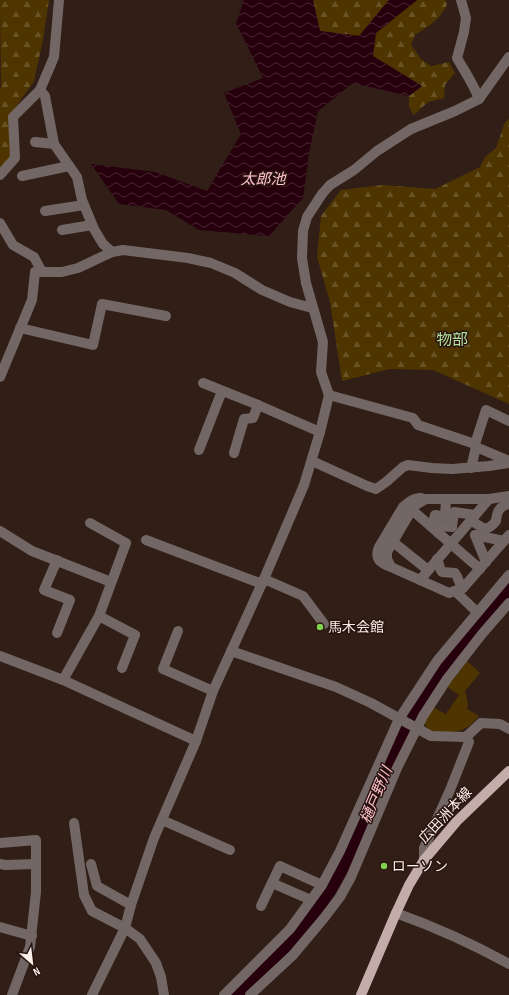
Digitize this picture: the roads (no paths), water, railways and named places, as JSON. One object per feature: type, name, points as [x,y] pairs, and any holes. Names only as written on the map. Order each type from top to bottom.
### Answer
[{"type":"main road","name":"広田洲本線","points":[[361,995],[409,885],[424,860],[457,821],[509,771]]},
{"type":"street","points":[[0,175],[15,158],[13,117],[40,90],[54,57],[59,0]]},
{"type":"street","points":[[462,0],[466,18],[457,58],[474,87],[479,99]]},
{"type":"street","points":[[96,994],[125,928],[131,905],[162,820],[196,741],[214,691],[304,485],[320,432],[329,395],[321,372],[323,342],[318,320],[312,308],[302,258],[303,231],[307,217],[322,194],[330,185],[354,170],[377,151],[411,129],[455,111],[479,99],[509,57]]},
{"type":"street","points":[[40,90],[45,96],[54,144],[77,177],[84,205],[92,225],[103,244],[112,252]]},
{"type":"street","points":[[35,142],[54,144]]},
{"type":"street","points":[[22,176],[70,166]]},
{"type":"street","points":[[45,211],[84,205]]},
{"type":"street","points":[[0,223],[13,245],[34,257],[42,272]]},
{"type":"street","points":[[62,230],[92,225]]},
{"type":"street","points":[[0,377],[32,300],[35,272],[62,272],[78,268],[112,252],[123,250],[188,258],[211,263],[235,273],[269,293],[290,302],[312,308]]},
{"type":"street","points":[[20,328],[93,345],[102,304],[166,316]]},
{"type":"street","points":[[203,384],[258,405],[320,432]]},
{"type":"street","points":[[199,450],[222,391]]},
{"type":"street","points":[[329,395],[413,418],[418,425],[475,445],[509,462]]},
{"type":"street","points":[[234,453],[244,419],[253,418],[258,405]]},
{"type":"street","points":[[471,468],[475,445],[486,410],[509,420]]},
{"type":"street","points":[[312,461],[376,489],[403,467],[408,465],[441,469],[471,468],[509,462]]},
{"type":"street","points":[[506,538],[459,590],[449,593],[383,564],[378,559],[376,553],[403,507],[418,498],[489,499],[509,496]]},
{"type":"street","points":[[391,567],[387,559],[387,552],[414,506],[428,499]]},
{"type":"street","points":[[435,530],[435,515],[445,517],[446,499]]},
{"type":"street","points":[[420,580],[489,499]]},
{"type":"street","points":[[435,530],[440,526],[452,527],[454,512],[473,517],[480,527],[485,529],[490,527],[496,521],[497,512],[500,508],[509,504]]},
{"type":"street","points":[[412,510],[451,544],[483,565]]},
{"type":"street","points":[[63,680],[99,616],[126,543],[90,523]]},
{"type":"street","points":[[0,531],[32,551],[111,582]]},
{"type":"street","points":[[483,565],[475,535],[506,538]]},
{"type":"street","points":[[146,540],[303,596],[324,624]]},
{"type":"street","points":[[393,542],[428,570]]},
{"type":"street","points":[[438,559],[439,569],[442,572],[455,573],[459,584],[459,590],[477,612]]},
{"type":"street","points":[[56,560],[44,590],[70,600],[57,633]]},
{"type":"street","points":[[224,995],[290,928],[322,886],[340,851],[399,719],[434,665],[509,575]]},
{"type":"street","points":[[250,995],[292,955],[340,897],[351,877],[397,768],[423,716],[447,679],[482,634],[509,603]]},
{"type":"street","points":[[99,616],[135,635],[122,668]]},
{"type":"street","points":[[178,631],[163,670],[214,691]]},
{"type":"street","points":[[231,650],[336,686],[371,703],[431,736],[466,737],[481,723],[500,724],[509,729]]},
{"type":"street","points":[[0,656],[63,680],[196,741]]},
{"type":"street","points":[[424,860],[424,848],[450,790],[469,742],[466,737]]},
{"type":"street","points":[[162,820],[230,850]]},
{"type":"street","points":[[74,823],[84,895],[92,911],[125,928],[140,939],[156,963],[161,977],[164,995]]},
{"type":"street","points":[[0,843],[36,840],[36,892],[32,936],[30,947],[12,995]]},
{"type":"street","points":[[0,864],[6,866],[36,864]]},
{"type":"street","points":[[91,864],[97,886],[131,905]]},
{"type":"street","points":[[261,906],[280,866],[322,886]]},
{"type":"street","points":[[272,883],[311,900]]},
{"type":"street","points":[[396,913],[432,926],[490,953],[509,964]]},
{"type":"street","points":[[0,927],[32,936]]},
{"type":"water","name":"太郎池","points":[[244,0],[313,0],[320,31],[359,36],[389,0],[417,0],[376,33],[373,56],[422,86],[409,96],[353,83],[318,111],[309,153],[303,198],[269,236],[199,230],[166,210],[119,204],[91,164],[155,172],[207,191],[241,134],[224,93],[263,78],[236,23]]},
{"type":"waterway","name":"樋戸野川","points":[[236,995],[291,943],[320,905],[352,849],[394,750],[411,718],[450,661],[509,589]]},
{"type":"place","name":"馬木会館","points":[[320,627]]},
{"type":"place","name":"ローソン","points":[[384,866]]},
{"type":"district","name":"物部","points":[[452,339]]}]
